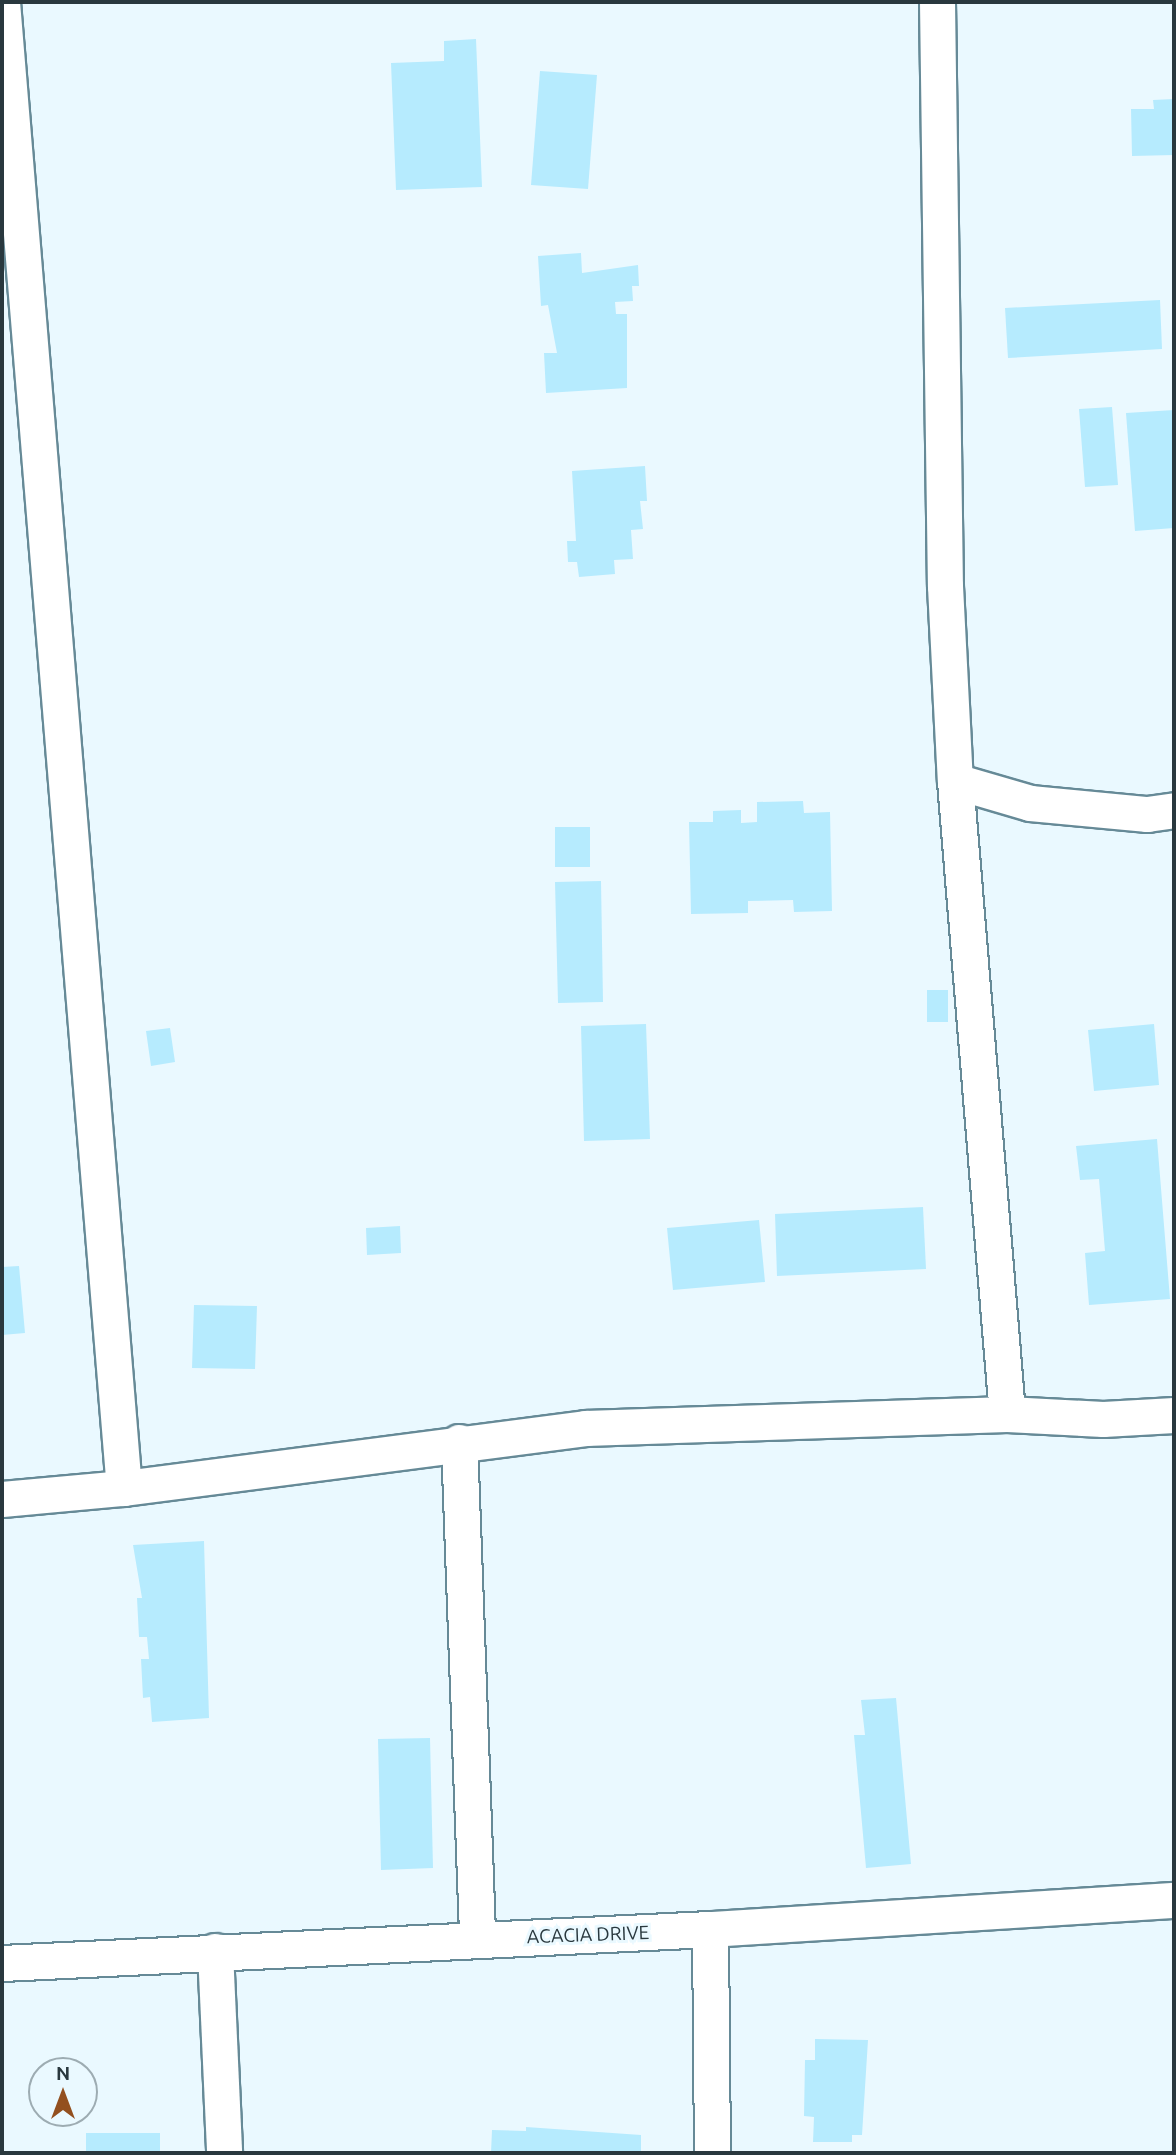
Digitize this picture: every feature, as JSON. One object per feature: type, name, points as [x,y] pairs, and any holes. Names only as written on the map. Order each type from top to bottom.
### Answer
[{"type":"street","points":[[2,2],[124,1488]]},
{"type":"street","points":[[937,2],[945,586],[956,781],[1007,1414]]},
{"type":"street","points":[[956,781],[1030,803],[1147,814],[1174,810]]},
{"type":"street","points":[[2,1499],[124,1488],[459,1441],[585,1428],[1007,1414],[1103,1419],[1174,1415]]},
{"type":"street","points":[[459,1441],[477,1939]]},
{"type":"street","name":"ACACIA DRIVE","points":[[2,1963],[710,1929],[1174,1900]]},
{"type":"street","points":[[710,1929],[712,2153]]},
{"type":"street","points":[[215,1951],[224,2153]]},
{"type":"building","points":[[476,39],[482,187],[396,190],[391,63],[444,61],[444,41]]},
{"type":"building","points":[[540,71],[597,75],[588,189],[531,185]]},
{"type":"building","points":[[1174,99],[1174,155],[1132,156],[1131,109],[1154,109],[1153,100]]},
{"type":"building","points":[[581,253],[582,273],[638,265],[639,286],[632,286],[633,301],[615,302],[616,314],[627,314],[627,388],[546,393],[544,353],[557,353],[548,305],[541,306],[538,256]]},
{"type":"building","points":[[1160,300],[1162,349],[1008,358],[1005,308]]},
{"type":"building","points":[[1112,407],[1118,485],[1085,487],[1079,409]]},
{"type":"building","points":[[1174,410],[1174,528],[1135,531],[1126,413]]},
{"type":"building","points":[[645,466],[647,501],[640,501],[643,529],[631,530],[633,559],[614,560],[615,574],[579,577],[577,562],[568,562],[567,541],[576,541],[572,471]]},
{"type":"building","points":[[803,801],[804,813],[830,812],[832,911],[794,912],[793,900],[748,901],[748,913],[691,914],[689,822],[713,822],[713,811],[741,810],[741,823],[757,822],[757,802]]},
{"type":"building","points":[[555,827],[590,827],[590,867],[555,867]]},
{"type":"building","points":[[601,881],[603,1002],[558,1003],[555,882]]},
{"type":"building","points":[[927,990],[948,990],[948,1022],[927,1022]]},
{"type":"building","points":[[646,1024],[650,1139],[584,1141],[581,1026]]},
{"type":"building","points":[[1154,1024],[1159,1085],[1094,1091],[1088,1030]]},
{"type":"building","points":[[170,1028],[175,1062],[151,1066],[146,1031]]},
{"type":"building","points":[[1157,1139],[1170,1299],[1089,1305],[1085,1253],[1105,1251],[1099,1179],[1080,1180],[1076,1146]]},
{"type":"building","points":[[923,1207],[926,1269],[777,1276],[775,1214]]},
{"type":"building","points":[[759,1220],[765,1282],[673,1290],[667,1228]]},
{"type":"building","points":[[400,1226],[401,1253],[367,1255],[366,1228]]},
{"type":"building","points":[[19,1266],[25,1333],[2,1335],[2,1267]]},
{"type":"building","points":[[194,1305],[257,1306],[255,1369],[192,1368]]},
{"type":"building","points":[[204,1541],[209,1718],[152,1722],[150,1697],[143,1698],[141,1659],[149,1659],[147,1637],[139,1637],[137,1598],[142,1598],[133,1545]]},
{"type":"building","points":[[896,1698],[911,1864],[866,1868],[854,1735],[865,1735],[861,1700]]},
{"type":"building","points":[[430,1738],[433,1868],[381,1870],[378,1739]]},
{"type":"building","points":[[815,2039],[868,2040],[862,2135],[852,2135],[852,2142],[813,2142],[814,2117],[804,2116],[805,2060],[815,2060]]},
{"type":"building","points":[[526,2127],[641,2135],[641,2153],[491,2153],[492,2130],[526,2131]]},
{"type":"building","points":[[86,2133],[160,2133],[160,2153],[86,2153]]}]
